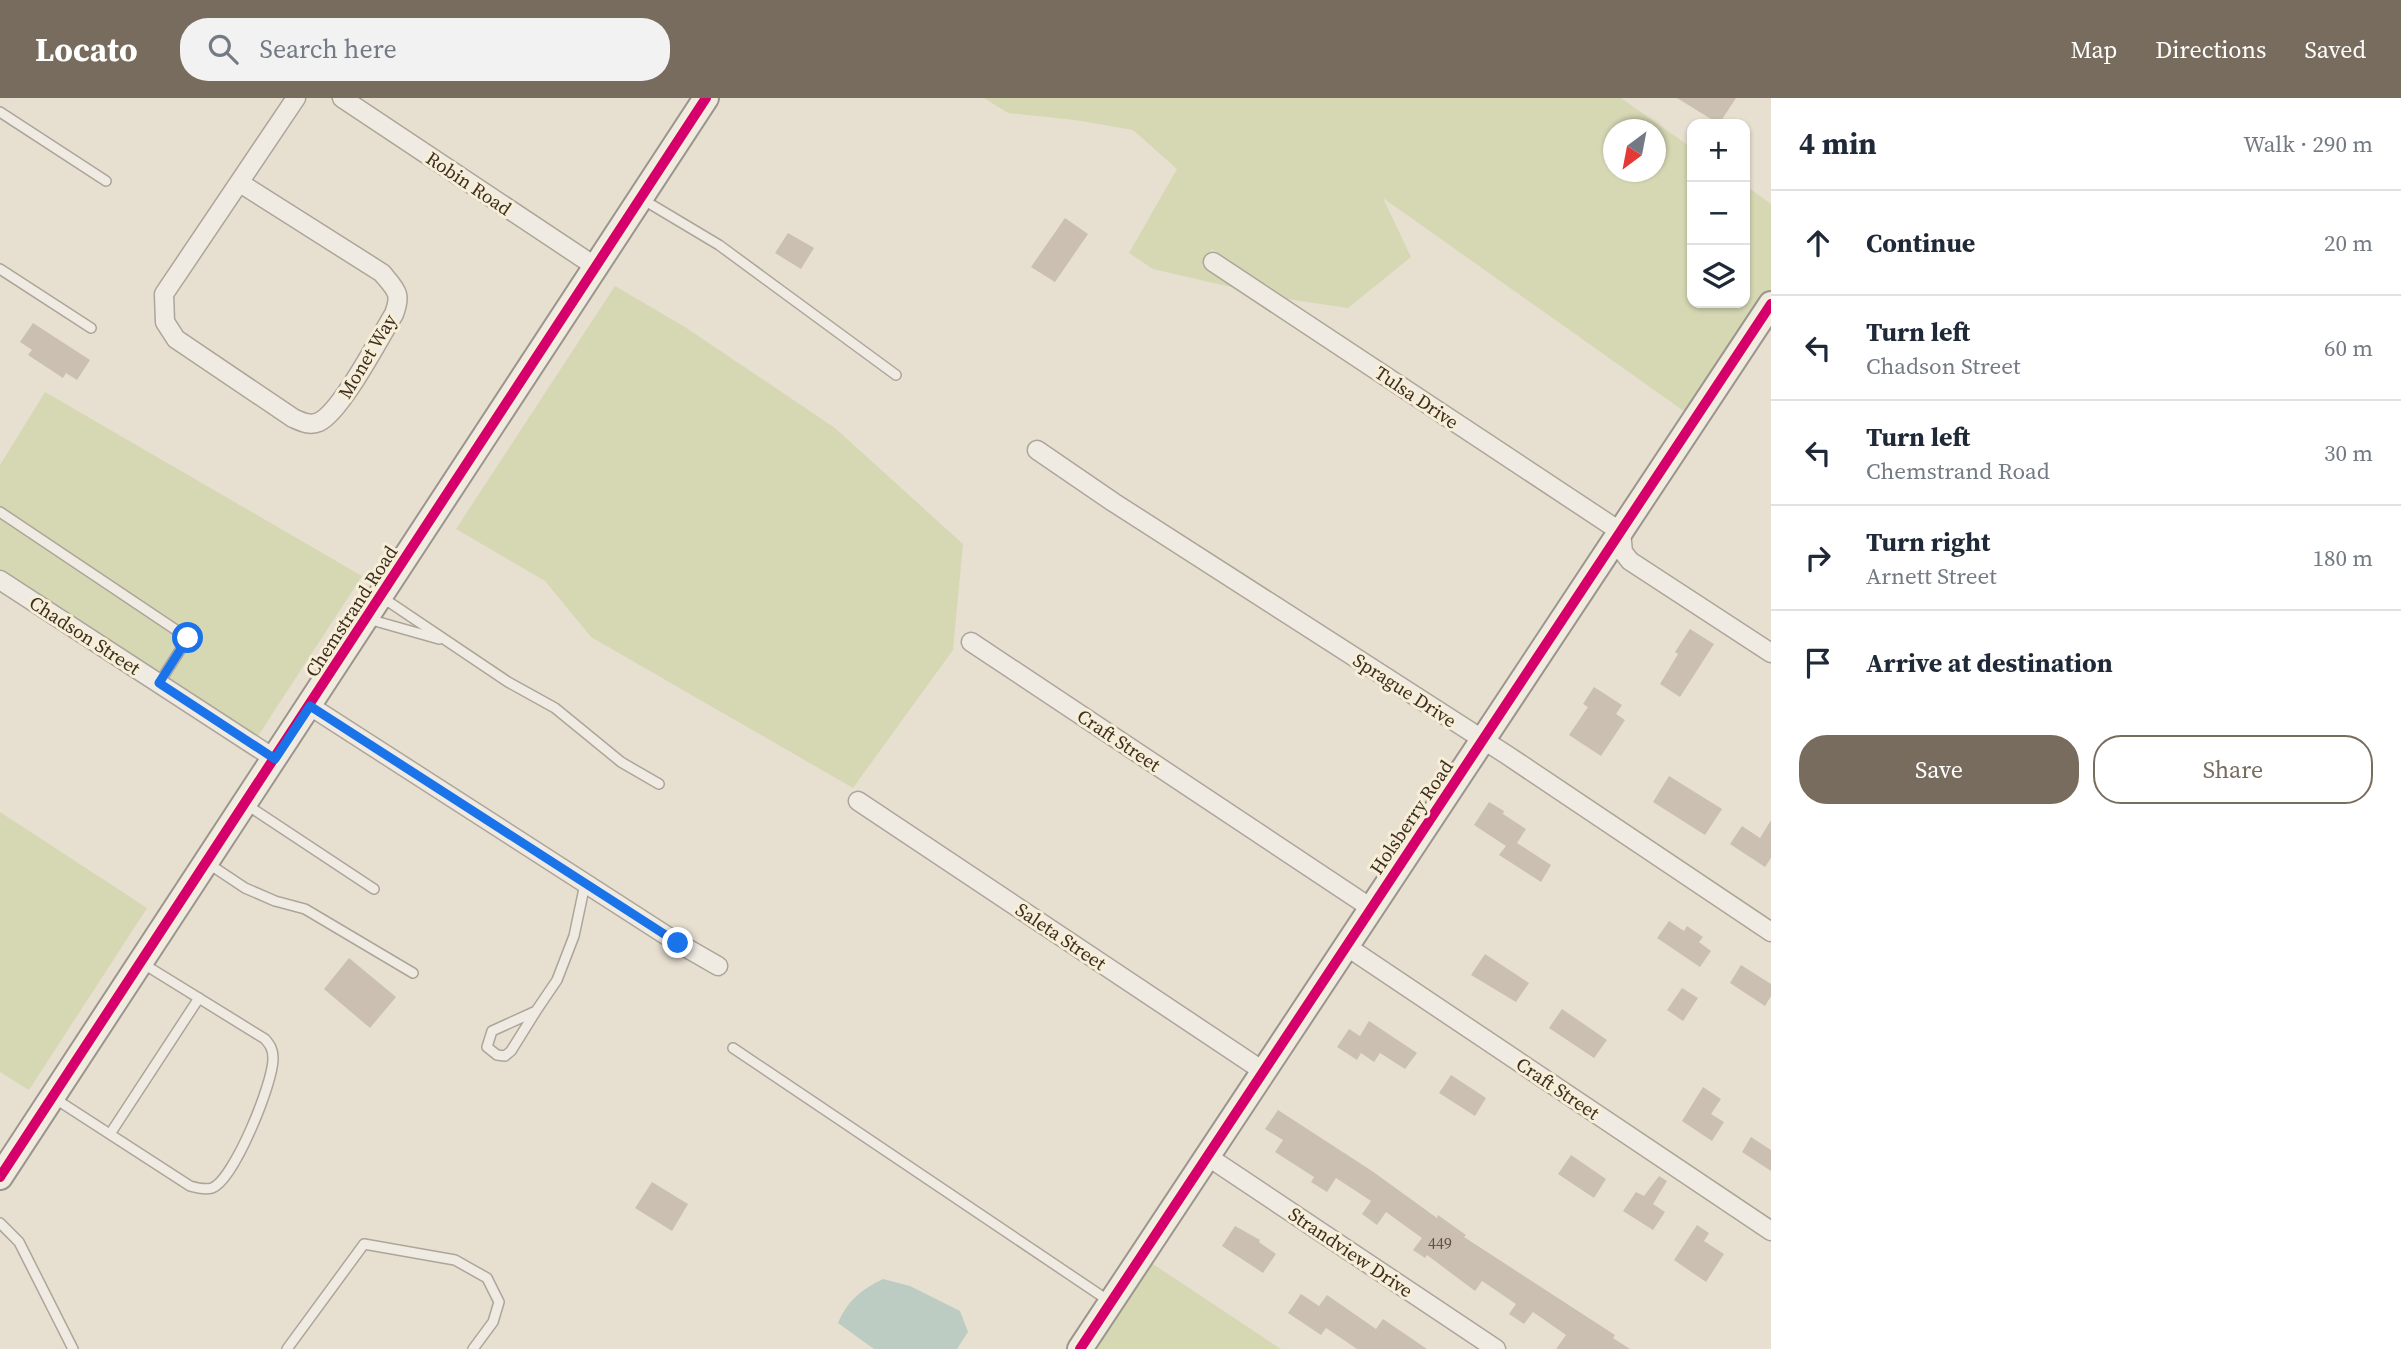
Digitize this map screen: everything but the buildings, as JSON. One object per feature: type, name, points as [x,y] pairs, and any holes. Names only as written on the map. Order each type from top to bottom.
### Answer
[{"type":"street","name":"Monet Way","points":[[240,183],[382,273],[397,290],[400,300],[394,314],[335,410],[319,422],[308,424],[293,418],[176,339],[165,322],[164,294],[296,98]]},
{"type":"street","name":"Robin Road","points":[[342,98],[596,267]]},
{"type":"street","name":"Chemstrand Road","points":[[0,1177],[706,98]]},
{"type":"street","name":"Tulsa Drive","points":[[1213,262],[1621,532]]},
{"type":"street","name":"Holsberry Road","points":[[1080,1349],[1621,532],[1767,318]]},
{"type":"street","name":"Sprague Drive","points":[[1037,450],[1136,517],[1483,740],[1771,932]]},
{"type":"street","points":[[1621,532],[1623,552],[1630,561],[1771,653]]},
{"type":"street","name":"Chadson Street","points":[[0,580],[275,759]]},
{"type":"street","name":"Craft Street","points":[[971,642],[1371,908]]},
{"type":"street","points":[[310,706],[585,884],[718,966]]},
{"type":"street","name":"Saleta Street","points":[[858,801],[1263,1071]]},
{"type":"street","name":"Craft Street","points":[[1346,946],[1771,1231]]},
{"type":"street","name":"Strandview Drive","points":[[1207,1156],[1496,1349]]},
{"type":"lane","points":[[0,112],[106,181]]},
{"type":"lane","points":[[641,198],[719,245],[896,375]]},
{"type":"lane","points":[[0,269],[91,328]]},
{"type":"lane","points":[[0,512],[188,638],[159,683]]},
{"type":"lane","points":[[371,612],[389,602],[508,682],[555,708],[621,762],[659,784]]},
{"type":"lane","points":[[371,612],[447,641]]},
{"type":"lane","points":[[245,804],[374,889]]},
{"type":"lane","points":[[207,862],[245,888],[275,901],[305,909],[413,973]]},
{"type":"lane","points":[[536,1011],[492,1031],[488,1037],[488,1047],[497,1055],[505,1056],[511,1051],[536,1011],[564,966],[574,936],[585,884]]},
{"type":"lane","points":[[52,1097],[190,1186],[212,1188],[221,1182],[248,1140],[273,1066],[271,1046],[265,1039],[141,962]]},
{"type":"lane","points":[[110,1134],[199,998]]},
{"type":"lane","points":[[733,1048],[1110,1302]]},
{"type":"lane","points":[[0,1223],[19,1242],[73,1349]]},
{"type":"lane","points":[[286,1349],[364,1244],[455,1259],[487,1278],[499,1302],[493,1322],[473,1349]]},
{"type":"green space","points":[[984,98],[1621,98],[1651,119],[1603,119],[1603,182],[1666,182],[1666,130],[1687,144],[1687,308],[1750,308],[1750,189],[1771,204],[1771,289],[1688,414],[1383,198],[1411,257],[1348,308],[1287,299],[1212,249],[1202,265],[1235,288],[1153,269],[1129,253],[1177,169],[1133,130],[1008,113]]},
{"type":"green space","points":[[615,286],[685,327],[835,428],[963,544],[953,650],[853,788],[591,637],[545,581],[456,529]]},
{"type":"green space","points":[[45,392],[362,576],[258,736],[0,569],[0,465]]},
{"type":"green space","points":[[0,812],[147,908],[29,1090],[0,1072]]},
{"type":"green space","points":[[1147,1260],[1281,1349],[1090,1349]]},
{"type":"shaded area","points":[[883,1279],[910,1286],[960,1311],[968,1332],[957,1349],[874,1349],[838,1323],[856,1296]]},
{"type":"cycle path","points":[[0,1177],[706,98]]},
{"type":"cycle path","points":[[1080,1349],[1771,304]]},
{"type":"route","points":[[188,638],[159,683],[275,759],[310,706],[678,943]]}]
